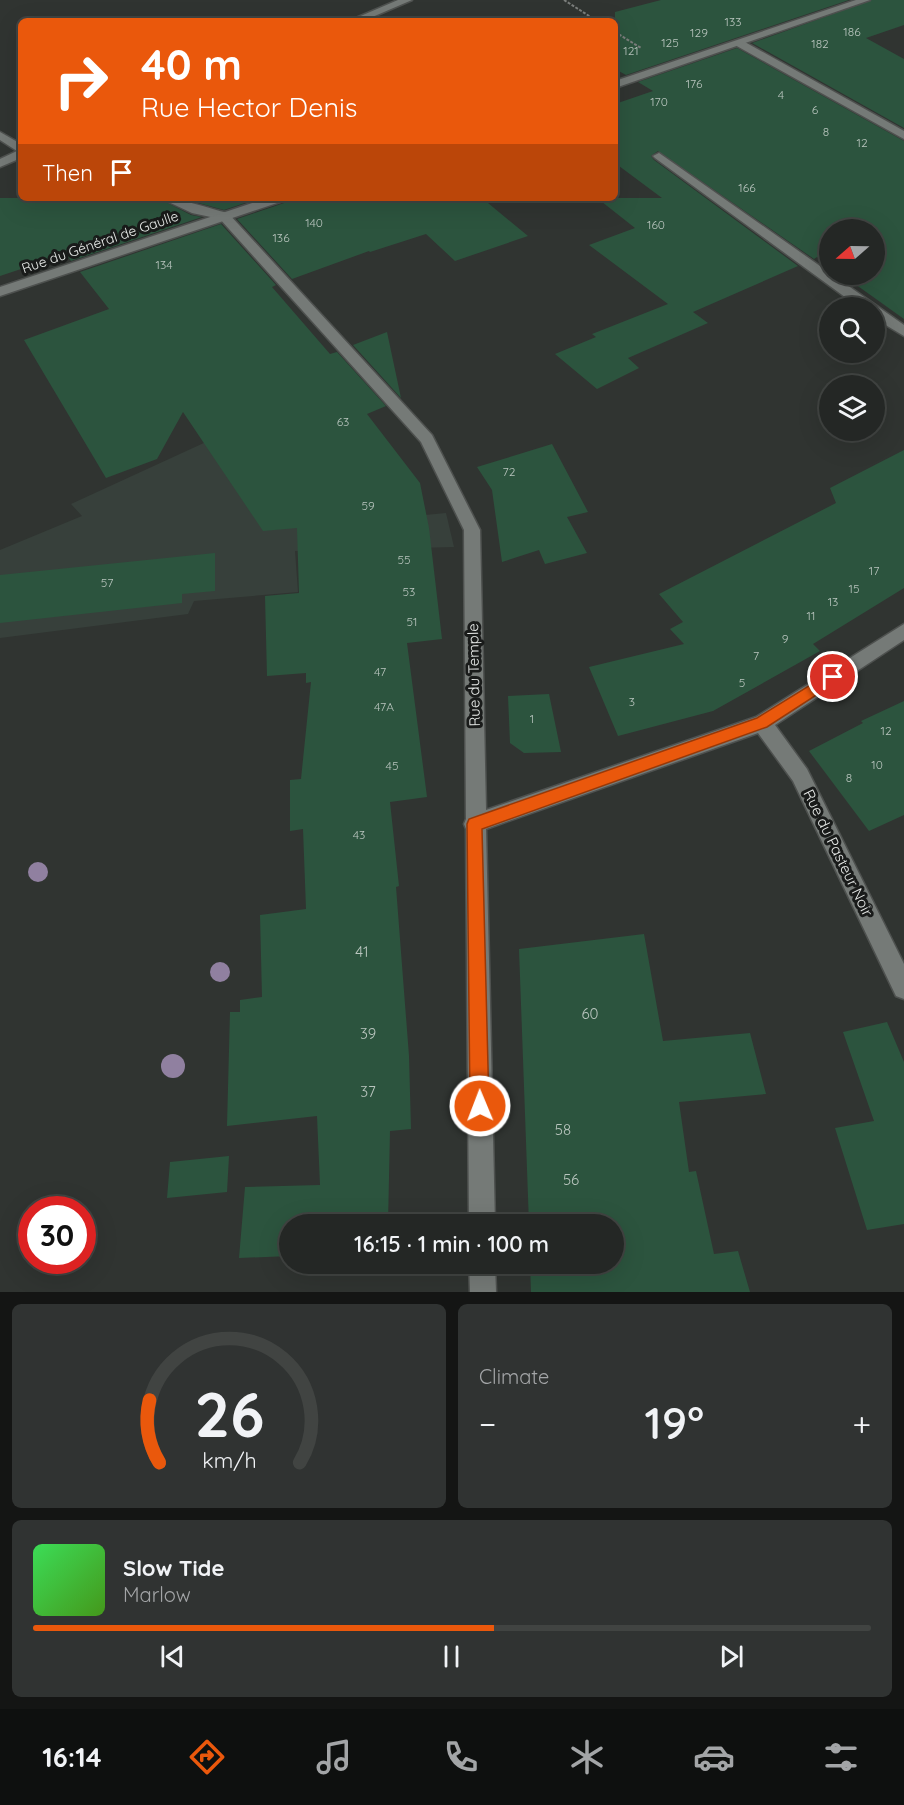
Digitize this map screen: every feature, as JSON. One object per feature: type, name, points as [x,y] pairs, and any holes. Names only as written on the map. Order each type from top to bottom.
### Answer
[{"type":"street","points":[[362,18],[407,0]]},
{"type":"street","points":[[618,83],[865,0]]},
{"type":"street","points":[[739,43],[904,136]]},
{"type":"street","points":[[0,135],[18,150]]},
{"type":"street","points":[[0,162],[18,153]]},
{"type":"street","points":[[659,156],[855,297]]},
{"type":"street","points":[[174,201],[196,210],[224,216]]},
{"type":"street","name":"Rue du Général de Gaulle","points":[[0,292],[270,201]]},
{"type":"street","name":"Rue du Temple","points":[[224,216],[427,439],[472,530],[474,824],[482,1214]]},
{"type":"street","points":[[885,319],[904,332]]},
{"type":"street","points":[[474,824],[762,723],[904,631]]},
{"type":"street","name":"Rue du Pasteur Noir","points":[[762,723],[800,775],[904,988]]},
{"type":"street","points":[[482,1274],[483,1292]]},
{"type":"path","points":[[564,0],[592,18]]},
{"type":"shaded area","points":[[206,442],[267,530],[446,513],[454,547],[295,551],[298,592],[194,601],[188,614],[0,638],[0,550],[82,516],[71,504]]},
{"type":"building","points":[[661,0],[849,0],[626,75],[618,71],[618,18],[615,18],[615,12]]},
{"type":"building","points":[[872,0],[904,0],[904,25],[866,38],[904,59],[904,128],[752,43]]},
{"type":"building","points":[[737,48],[904,141],[904,319],[885,305],[885,297],[873,297],[856,285],[885,285],[885,219],[819,219],[819,258],[814,259],[658,151],[651,156],[654,160],[798,266],[693,312],[708,323],[628,358],[639,368],[597,389],[555,354],[596,337],[592,334],[668,304],[589,245],[635,228],[601,201],[618,201],[618,198],[662,198],[618,165],[618,103],[653,91],[638,82]]},
{"type":"building","points":[[0,198],[18,198],[18,201],[164,201],[191,215],[202,217],[71,261],[66,254],[0,276]]},
{"type":"building","points":[[191,201],[251,201],[224,210]]},
{"type":"building","points":[[285,201],[486,201],[528,236],[455,261],[426,234],[369,251],[292,279],[237,219]]},
{"type":"building","points":[[221,224],[276,285],[272,287],[330,354],[337,352],[386,406],[367,414],[420,483],[429,528],[442,639],[407,643],[427,797],[390,802],[399,886],[396,887],[409,1056],[411,1129],[390,1131],[388,1214],[279,1214],[279,1256],[239,1258],[245,1187],[320,1185],[317,1116],[227,1126],[230,1012],[240,1012],[240,1000],[262,997],[260,915],[306,909],[303,829],[290,831],[290,780],[301,779],[311,682],[306,683],[306,673],[267,676],[265,596],[299,593],[297,528],[263,531],[183,412],[157,459],[106,478],[24,340],[109,309],[80,272]]},
{"type":"building","points":[[387,332],[401,398],[353,345]]},
{"type":"building","points":[[552,444],[588,512],[567,517],[587,553],[545,564],[539,550],[502,562],[492,490],[477,467]]},
{"type":"building","points":[[904,450],[904,588],[813,644],[820,651],[713,711],[618,736],[589,667],[684,644],[670,629],[683,622],[659,594],[836,503],[830,488]]},
{"type":"building","points":[[215,553],[215,591],[182,594],[182,603],[0,623],[0,575]]},
{"type":"building","points":[[549,694],[561,752],[524,753],[510,743],[508,696]]},
{"type":"building","points":[[904,701],[904,815],[869,831],[809,751],[863,723],[861,721]]},
{"type":"building","points":[[644,934],[663,1041],[750,1033],[766,1094],[679,1102],[689,1172],[696,1171],[714,1254],[738,1251],[750,1292],[531,1292],[530,1274],[624,1274],[624,1214],[529,1214],[519,949]]},
{"type":"building","points":[[887,1022],[904,1062],[904,1224],[867,1230],[835,1128],[874,1121],[843,1032]]},
{"type":"building","points":[[229,1156],[227,1192],[167,1198],[170,1162]]},
{"type":"route","points":[[480,1106],[474,824],[762,723],[833,677]]}]
